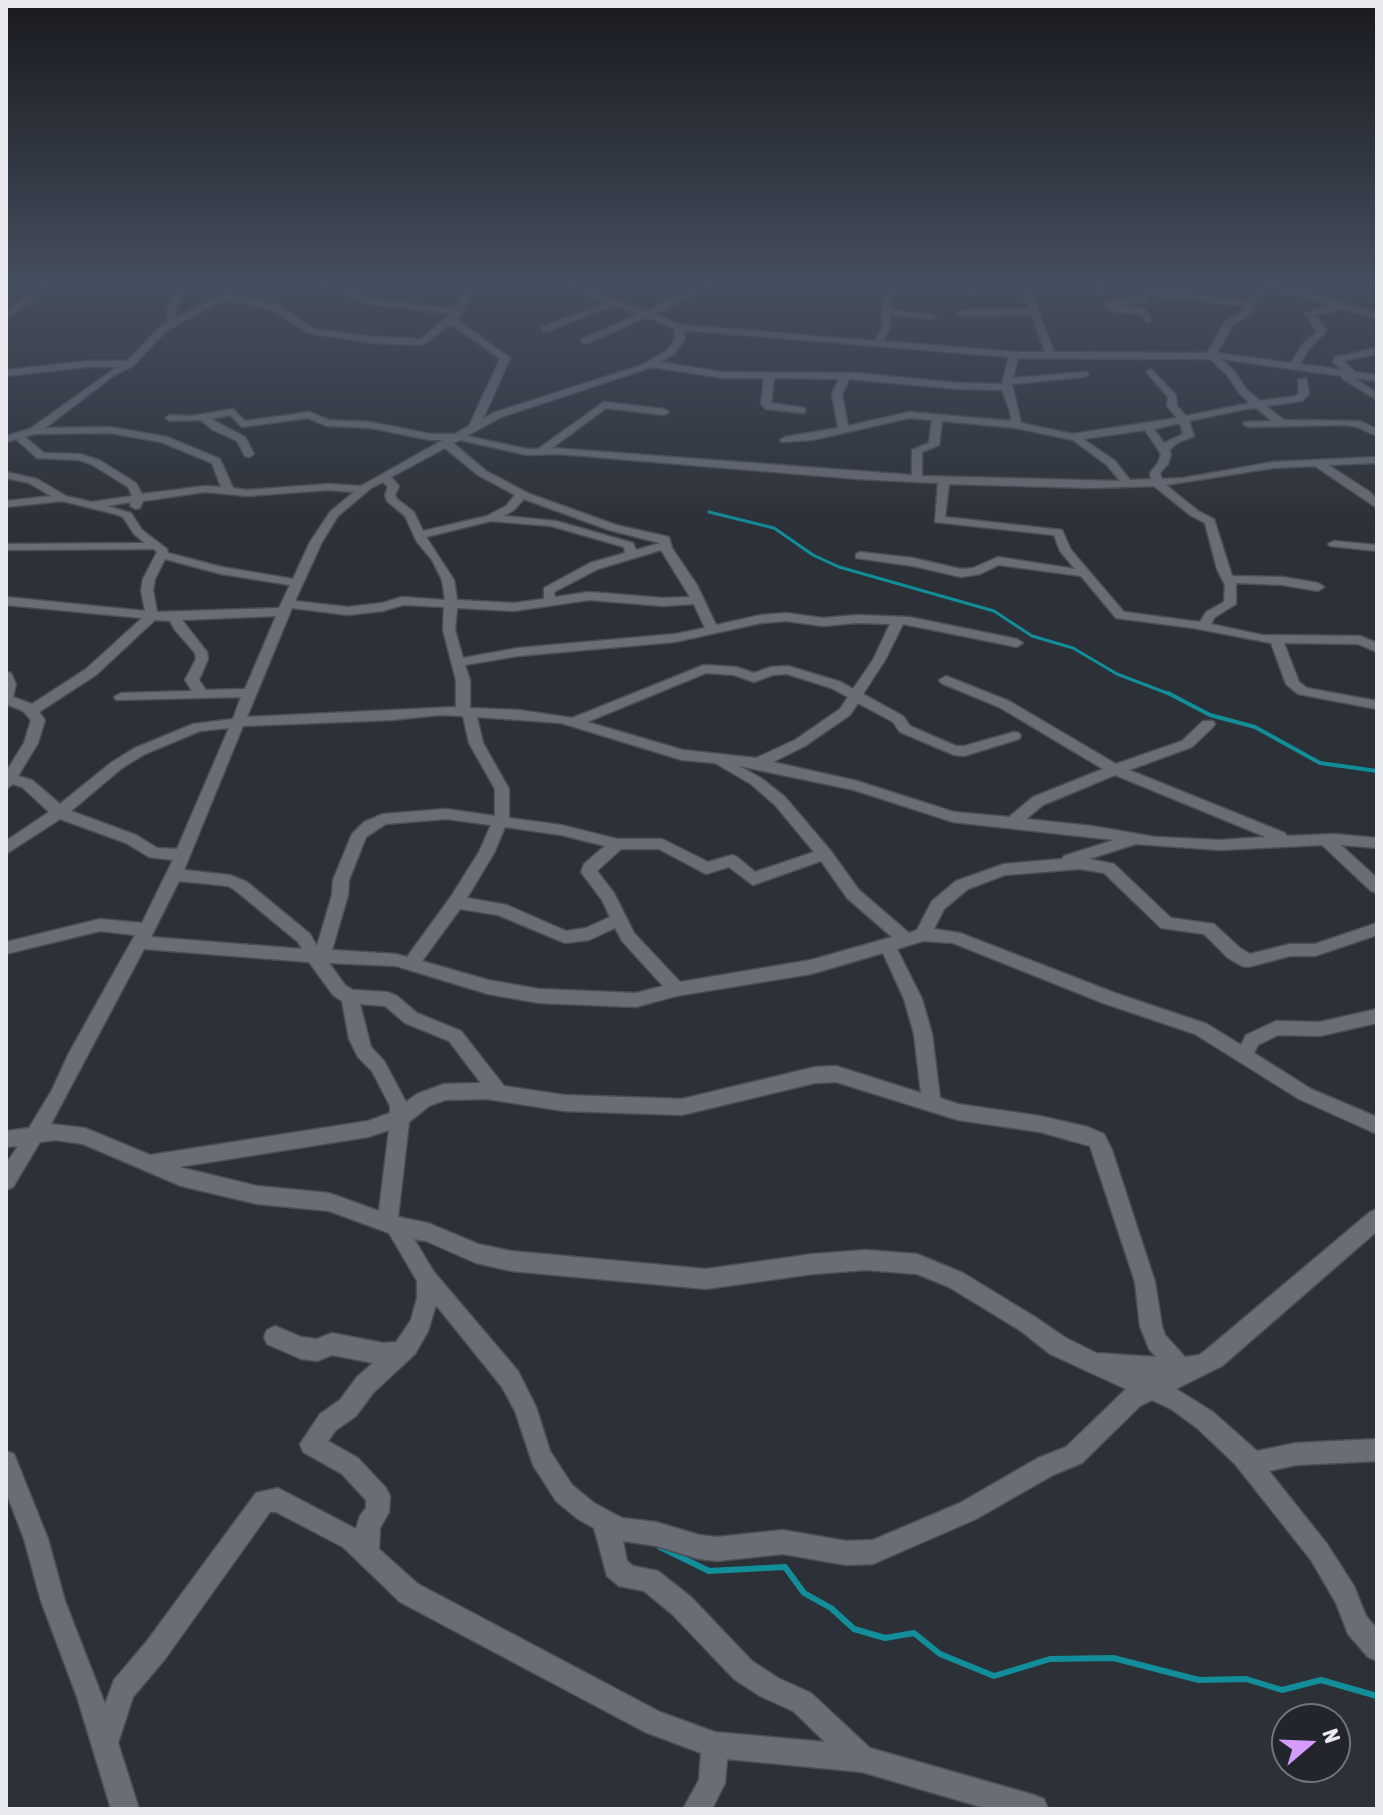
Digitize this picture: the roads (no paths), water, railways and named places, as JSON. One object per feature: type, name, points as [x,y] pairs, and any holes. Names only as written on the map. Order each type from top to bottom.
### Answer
[{"type":"street","points":[[6,373],[36,370]]},
{"type":"street","points":[[18,433],[119,370]]},
{"type":"street","points":[[473,429],[500,370]]},
{"type":"street","points":[[6,1181],[35,1135],[175,875],[286,608],[327,524],[362,489],[473,429],[522,405],[635,370]]},
{"type":"street","points":[[680,370],[769,377],[845,376],[1007,384],[1084,374]]},
{"type":"street","points":[[1010,370],[1007,384],[1016,425]]},
{"type":"street","points":[[1227,370],[1243,392],[1282,424]]},
{"type":"street","points":[[1316,370],[1377,378]]},
{"type":"street","points":[[1346,370],[1353,376]]},
{"type":"street","points":[[1151,372],[1173,397],[1172,406],[1183,418],[1189,436],[1173,441],[1165,448],[1163,464],[1155,473],[1157,483],[1194,513],[1210,521],[1233,594],[1230,604],[1210,615],[1203,626]]},
{"type":"street","points":[[1341,374],[1377,397]]},
{"type":"street","points":[[843,428],[837,394],[845,376]]},
{"type":"street","points":[[769,377],[766,404],[769,407],[802,410]]},
{"type":"street","points":[[785,440],[813,437],[899,416],[938,416],[1016,425],[1072,437],[1148,427],[1183,418],[1299,399],[1304,394],[1303,380]]},
{"type":"street","points":[[540,452],[604,405],[664,412]]},
{"type":"street","points":[[170,418],[233,412],[242,424],[309,415],[332,424],[371,425],[513,450],[944,481],[1157,483],[1197,480],[1273,465],[1377,460]]},
{"type":"street","points":[[917,480],[917,450],[934,445],[938,416]]},
{"type":"street","points":[[203,417],[217,428],[241,439],[249,454]]},
{"type":"street","points":[[1248,424],[1346,422],[1360,424],[1377,433]]},
{"type":"street","points":[[1148,427],[1165,448]]},
{"type":"street","points":[[18,433],[116,430],[163,439],[216,461],[228,490]]},
{"type":"street","points":[[18,433],[41,456],[80,457],[95,462],[132,485],[138,497],[134,510],[127,515]]},
{"type":"street","points":[[1072,437],[1111,463],[1128,484]]},
{"type":"street","points":[[453,440],[482,473],[522,494],[613,528],[665,539],[665,545],[712,630]]},
{"type":"street","points":[[1317,463],[1366,494],[1377,505]]},
{"type":"street","points":[[6,475],[33,481],[62,498],[127,515],[138,532],[161,550]]},
{"type":"street","points":[[384,477],[394,486],[390,495],[392,501],[410,514],[419,535],[448,580],[451,604],[449,630],[460,662],[466,712],[476,743],[504,796],[501,823],[456,902],[411,964]]},
{"type":"street","points":[[944,481],[939,520],[1054,530],[1060,534],[1066,551],[1120,615],[1203,626],[1277,641],[1360,640],[1377,648]]},
{"type":"street","points":[[94,505],[185,490],[247,493],[328,487],[362,489]]},
{"type":"street","points":[[419,535],[491,518],[510,508],[522,494]]},
{"type":"street","points":[[6,504],[62,498]]},
{"type":"street","points":[[491,518],[541,521],[567,527],[629,545],[631,556]]},
{"type":"street","points":[[1334,544],[1377,548]]},
{"type":"street","points":[[550,600],[548,591],[594,566],[665,545]]},
{"type":"street","points":[[6,547],[161,550],[221,570],[297,583]]},
{"type":"street","points":[[152,616],[147,590],[161,550]]},
{"type":"street","points":[[860,556],[913,562],[961,573],[976,571],[998,561],[1073,573],[1086,572]]},
{"type":"street","points":[[1229,579],[1283,581],[1318,587]]},
{"type":"street","points":[[6,601],[175,617],[286,608],[348,611],[383,607],[399,601],[514,607],[589,596],[663,602],[698,600]]},
{"type":"street","points":[[31,711],[91,672],[152,616]]},
{"type":"street","points":[[175,617],[179,627],[201,652],[202,659],[192,680],[202,695]]},
{"type":"street","points":[[460,662],[518,652],[675,638],[773,617],[823,622],[857,619],[898,621],[950,628],[1017,643]]},
{"type":"street","points":[[758,763],[828,725],[845,712],[891,640],[898,621]]},
{"type":"street","points":[[1277,641],[1293,684],[1303,691],[1377,705]]},
{"type":"street","points":[[574,722],[710,668],[736,671],[754,678],[771,671],[793,671],[827,681],[898,719],[905,729],[959,751],[1014,736]]},
{"type":"street","points":[[6,676],[9,684],[6,698],[38,718],[36,729],[8,780],[30,785],[59,812],[82,823],[131,839],[154,853],[184,855]]},
{"type":"street","points":[[946,680],[1004,704],[1115,770],[1290,841]]},
{"type":"street","points":[[121,697],[251,693]]},
{"type":"street","points":[[6,849],[140,751],[198,727],[240,722],[466,712],[535,715],[574,722],[682,755],[758,763],[857,786],[939,814],[1092,831],[1132,840],[1220,845],[1325,839],[1377,843]]},
{"type":"street","points":[[1013,822],[1045,798],[1187,744],[1208,724]]},
{"type":"street","points":[[714,758],[747,775],[791,811],[860,902],[905,939]]},
{"type":"street","points":[[318,956],[340,895],[341,880],[360,834],[383,819],[430,814],[576,833],[617,844],[669,845],[706,868],[732,861],[753,879],[825,854]]},
{"type":"street","points":[[1325,839],[1377,887]]},
{"type":"street","points":[[1054,865],[1132,840]]},
{"type":"street","points":[[617,844],[588,870],[628,937],[676,989]]},
{"type":"street","points":[[923,935],[944,898],[962,885],[1004,870],[1087,863],[1109,868],[1167,924],[1208,928],[1234,953],[1248,961],[1290,950],[1315,950],[1377,929]]},
{"type":"street","points":[[175,875],[230,881],[241,886],[304,938],[339,990],[350,997],[381,997],[391,1001],[411,1018],[455,1036],[499,1093]]},
{"type":"street","points":[[456,902],[501,909],[565,937],[589,934],[619,919]]},
{"type":"street","points":[[6,948],[100,925],[144,936],[318,956],[384,958],[488,987],[539,996],[623,1001],[676,989],[782,974],[905,939],[937,934],[968,941],[1109,998],[1181,1020],[1305,1094],[1377,1126]]},
{"type":"street","points":[[887,944],[908,987],[923,1034],[931,1103]]},
{"type":"street","points":[[350,997],[358,1039],[364,1052],[378,1066],[399,1106],[392,1224],[427,1279],[510,1379],[525,1407],[541,1457],[564,1493],[620,1529],[656,1534],[699,1547],[717,1549],[783,1542],[846,1553],[873,1552],[949,1521],[1046,1466],[1074,1455],[1114,1412],[1132,1398],[1229,1346],[1377,1218]]},
{"type":"street","points":[[1244,1055],[1252,1040],[1276,1028],[1320,1029],[1377,1016]]},
{"type":"street","points":[[150,1163],[325,1137],[400,1118],[423,1100],[444,1092],[499,1093],[564,1103],[682,1107],[826,1074],[958,1112],[1040,1124],[1097,1140],[1103,1150],[1145,1282],[1151,1326],[1157,1342],[1192,1366]]},
{"type":"street","points":[[6,1139],[55,1132],[85,1136],[181,1177],[278,1198],[329,1202],[392,1224],[428,1232],[476,1253],[511,1261],[706,1279],[840,1262],[917,1264],[956,1280],[1058,1346],[1154,1388],[1205,1420],[1243,1456],[1319,1552],[1345,1595],[1357,1625],[1377,1648]]},
{"type":"street","points":[[367,1554],[368,1524],[377,1512],[378,1496],[350,1466],[311,1444],[328,1422],[348,1408],[365,1385],[400,1352],[421,1324],[427,1298],[427,1279]]},
{"type":"street","points":[[275,1337],[301,1348],[317,1350],[332,1344],[383,1354],[400,1352]]},
{"type":"street","points":[[1095,1364],[1192,1366]]},
{"type":"street","points":[[1243,1456],[1256,1463],[1296,1454],[1377,1450]]},
{"type":"street","points":[[6,1462],[36,1539],[53,1601],[125,1809]]},
{"type":"street","points":[[104,1744],[123,1689],[156,1650],[264,1501],[278,1500],[351,1539],[409,1593],[654,1723],[715,1745],[862,1759],[1034,1809]]},
{"type":"street","points":[[603,1520],[613,1546],[616,1567],[628,1577],[649,1580],[682,1606],[743,1670],[802,1702],[862,1759]]},
{"type":"street","points":[[697,1809],[712,1783],[715,1745]]},
{"type":"waterway","points":[[709,512],[774,528],[813,555],[839,567],[994,611],[1032,636],[1073,648],[1117,674],[1171,695]]},
{"type":"waterway","points":[[1171,695],[1210,715],[1255,727],[1320,763],[1377,771]]},
{"type":"waterway","points":[[660,1547],[709,1571],[785,1567],[804,1593],[831,1608],[854,1629],[885,1638],[914,1633],[940,1654],[994,1676],[1050,1659],[1113,1658],[1199,1680],[1246,1679],[1282,1690],[1321,1680],[1377,1696]]}]
